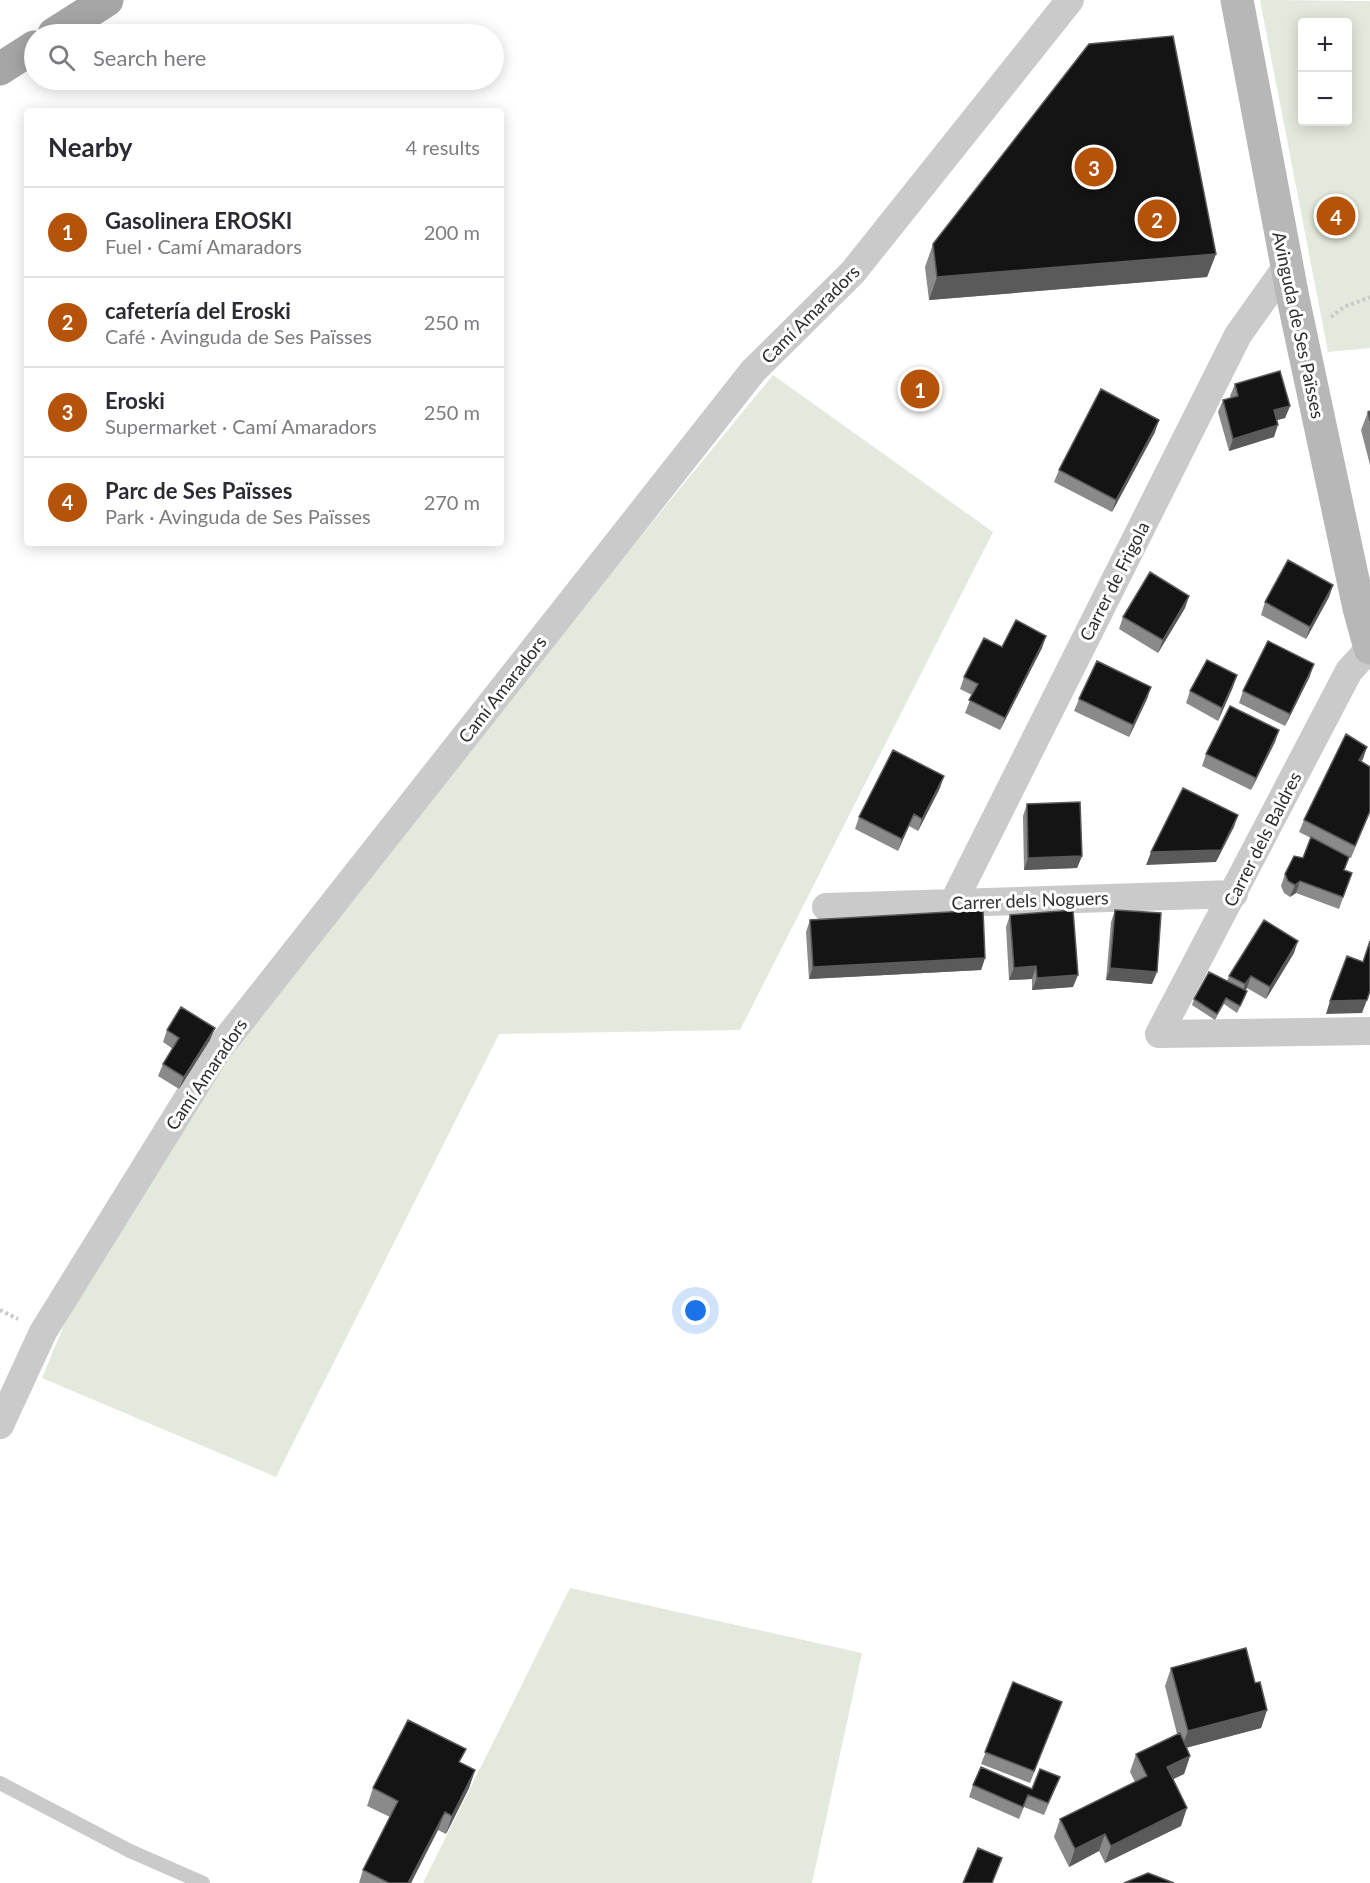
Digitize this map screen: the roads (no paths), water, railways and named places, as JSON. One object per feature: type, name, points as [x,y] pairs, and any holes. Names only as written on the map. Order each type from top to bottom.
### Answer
[{"type":"main road","points":[[70,24],[107,0]]},
{"type":"main road","name":"Avinguda de Ses Païsses","points":[[1237,0],[1301,339],[1364,607],[1370,648]]},
{"type":"main road","points":[[0,69],[24,53]]},
{"type":"street","name":"Camí Amaradors","points":[[0,1425],[43,1332],[217,1051],[753,371],[853,272],[1070,0]]},
{"type":"street","name":"Carrer de Frigola","points":[[953,903],[1238,335],[1287,266]]},
{"type":"street","name":"Carrer dels Baldres","points":[[1370,648],[1349,670],[1159,1034],[1370,1031]]},
{"type":"street","name":"Carrer dels Noguers","points":[[826,907],[1233,894]]},
{"type":"lane","points":[[0,1783],[130,1851],[203,1883]]},
{"type":"place","name":"Eroski","points":[[1094,167]]},
{"type":"place","name":"Parc de Ses Païsses","points":[[1336,216]]},
{"type":"place","name":"cafetería del Eroski","points":[[1157,219]]},
{"type":"place","name":"Gasolinera EROSKI","points":[[920,389]]}]
